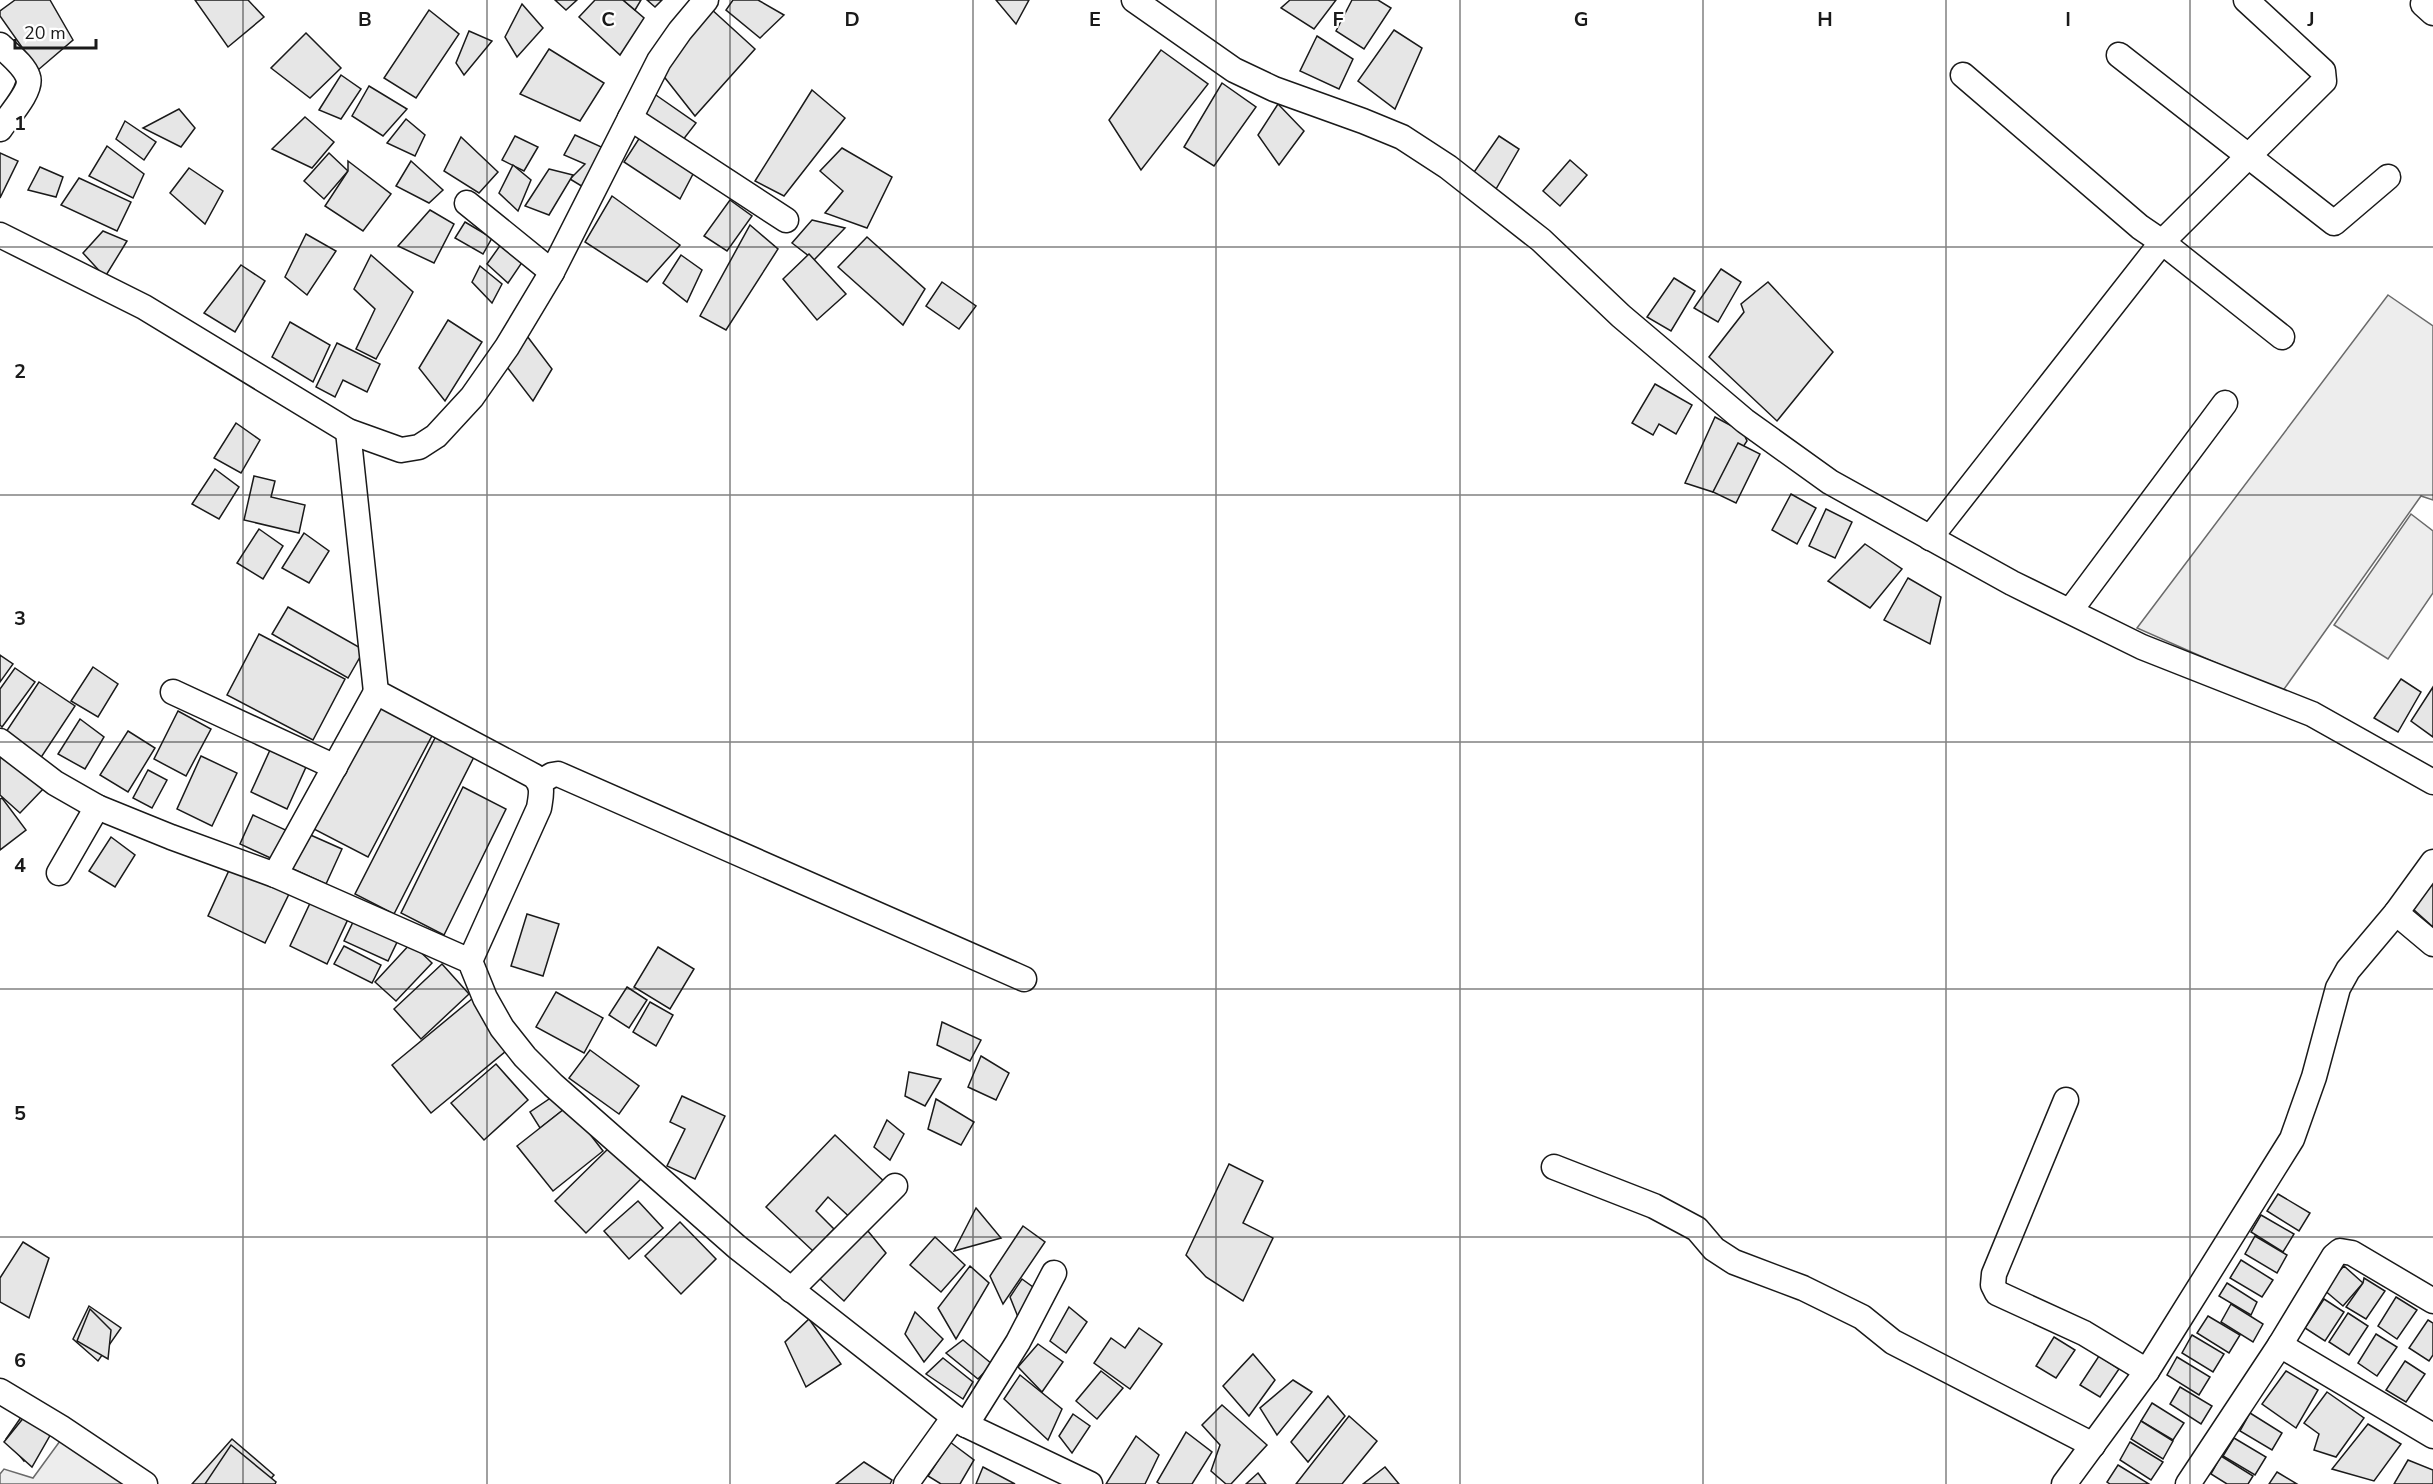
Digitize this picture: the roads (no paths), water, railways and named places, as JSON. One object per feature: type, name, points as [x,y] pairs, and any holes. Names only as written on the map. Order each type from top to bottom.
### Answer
[{"type":"street","points":[[0,235],[144,307],[348,431],[402,450],[419,447],[436,436],[472,397],[501,355],[552,272],[659,61],[706,0]]},
{"type":"street","points":[[1930,538],[2162,242],[2324,81],[2323,71],[2246,0]]},
{"type":"street","points":[[2426,0],[2423,4],[2433,13]]},
{"type":"street","points":[[1144,3],[1234,70],[1274,89],[1402,137],[1448,166],[1541,240],[1621,316],[1745,421],[1830,482],[1930,538],[2142,647],[2312,714],[2433,782]]},
{"type":"street","points":[[0,45],[28,77],[28,89],[0,129]]},
{"type":"street","points":[[2119,55],[2334,223],[2388,177]]},
{"type":"street","points":[[1962,75],[2140,227],[2282,337]]},
{"type":"street","points":[[630,118],[786,220]]},
{"type":"street","points":[[466,202],[552,272]]},
{"type":"street","points":[[2070,611],[2225,403]]},
{"type":"street","points":[[275,875],[376,692],[348,431]]},
{"type":"street","points":[[173,692],[335,767]]},
{"type":"street","points":[[376,692],[534,776],[540,782],[542,794],[539,808],[470,961]]},
{"type":"street","points":[[0,741],[56,783],[97,807],[275,875],[470,961],[485,998],[501,1028],[525,1057],[563,1094],[737,1247],[960,1421],[1090,1484]]},
{"type":"street","points":[[540,782],[558,774],[1024,980]]},
{"type":"street","points":[[58,873],[97,807]]},
{"type":"street","points":[[2064,1484],[2147,1371],[2292,1138],[2314,1077],[2338,988],[2348,970],[2396,913],[2433,862]]},
{"type":"street","points":[[2396,913],[2433,944]]},
{"type":"street","points":[[2066,1100],[1994,1274],[1993,1285],[1997,1293],[2084,1333],[2147,1371]]},
{"type":"street","points":[[1554,1167],[1654,1206],[1697,1229],[1714,1249],[1734,1262],[1803,1288],[1862,1317],[1893,1342],[2092,1445]]},
{"type":"street","points":[[791,1290],[895,1186]]},
{"type":"street","points":[[2188,1484],[2280,1346],[2334,1256],[2340,1251],[2352,1253],[2433,1301]]},
{"type":"street","points":[[906,1484],[960,1421],[1018,1342],[1054,1273]]},
{"type":"street","points":[[2280,1346],[2433,1436]]},
{"type":"street","points":[[0,1391],[60,1426],[145,1484]]}]
